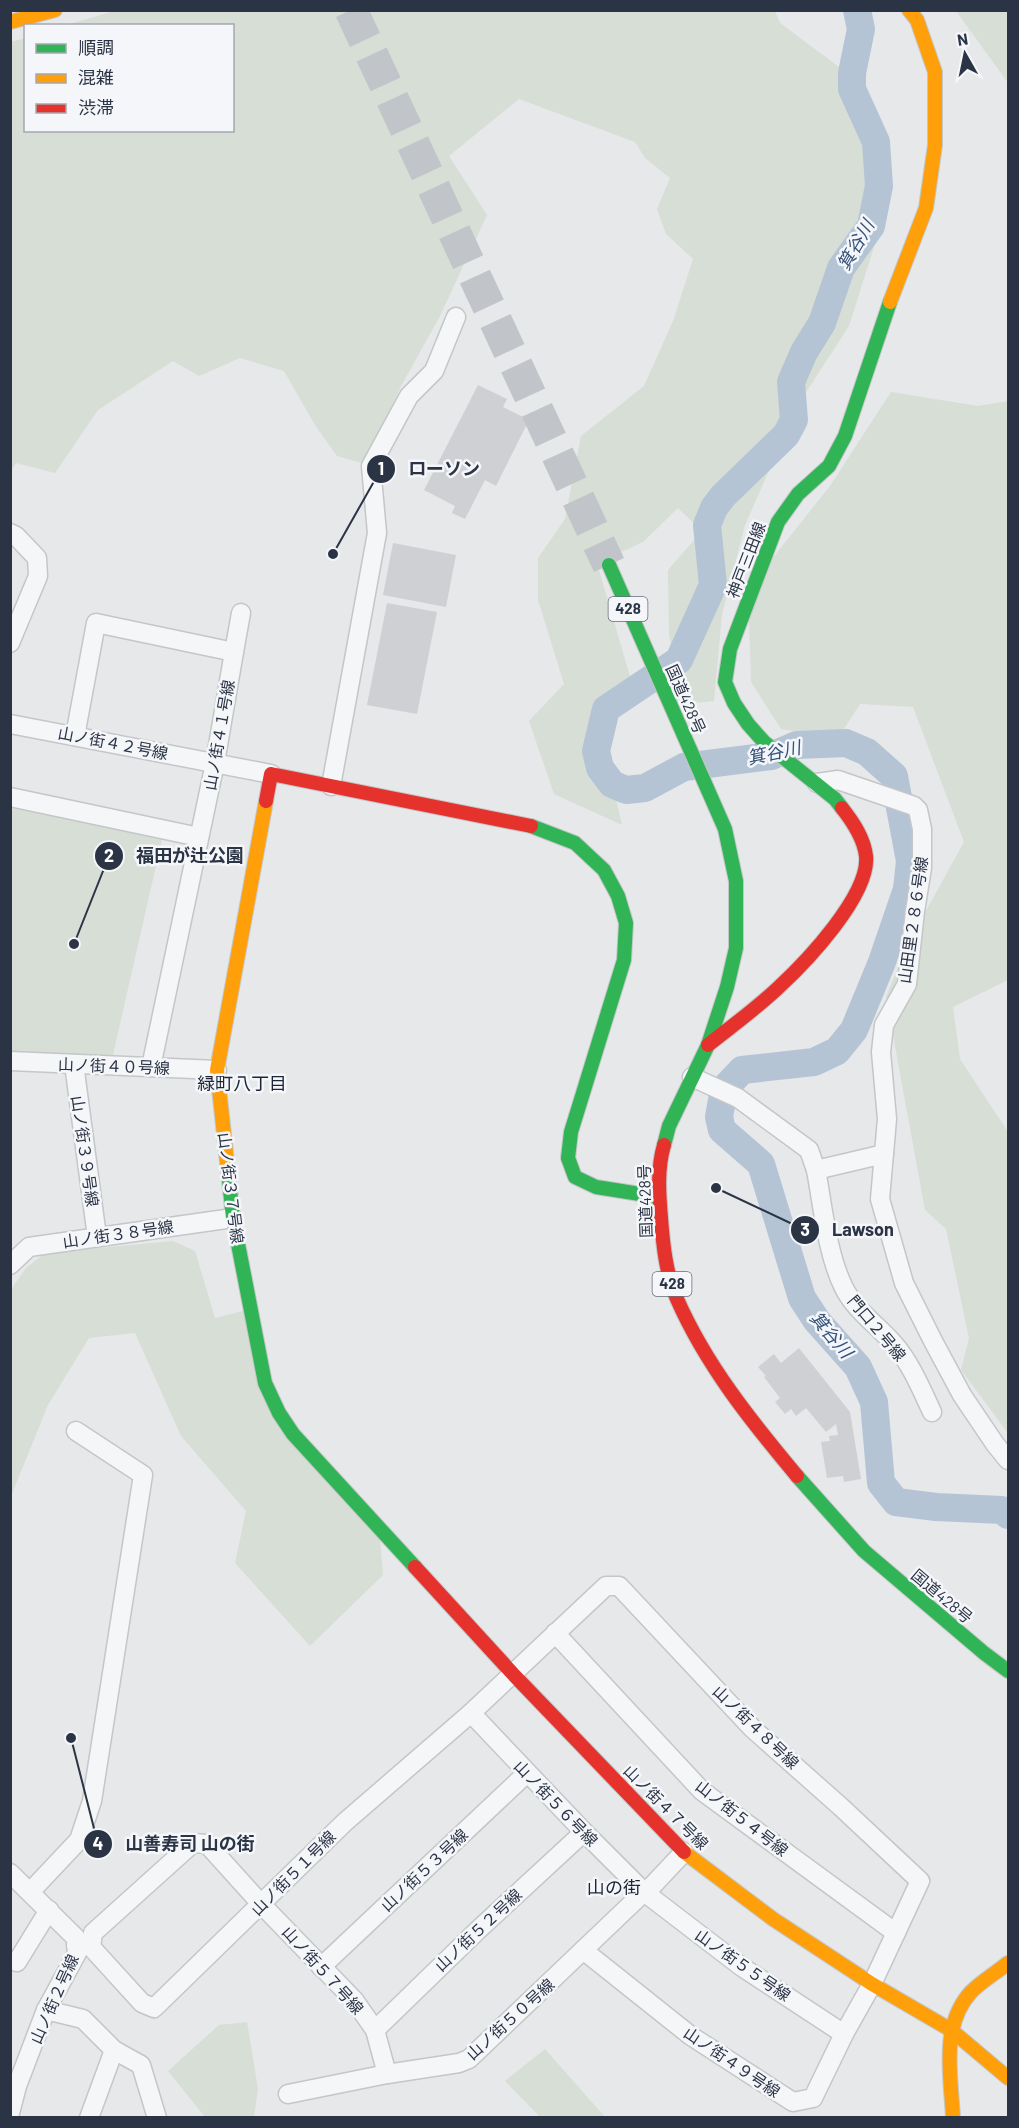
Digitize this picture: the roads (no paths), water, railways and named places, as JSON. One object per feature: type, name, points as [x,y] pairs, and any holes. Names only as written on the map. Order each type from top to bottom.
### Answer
[{"type":"main road","points":[[10,22],[55,10]]},
{"type":"main road","name":"神戸三田線","points":[[708,1045],[779,987],[808,957],[844,914],[861,882],[866,858],[861,838],[851,819],[836,799],[764,742],[734,703],[725,682],[729,650],[778,522],[798,494],[829,466],[845,436],[894,289],[926,208],[935,145],[934,72],[917,20],[909,10]]},
{"type":"main road","name":"国道428号","points":[[609,565],[724,829],[736,881],[736,948],[727,987],[708,1045],[669,1126],[660,1159],[659,1197],[664,1252],[676,1297],[706,1356],[746,1415],[798,1478],[864,1551],[975,1646],[1008,1671]]},
{"type":"main road","points":[[270,774],[527,824],[575,843],[604,870],[618,896],[626,923],[624,960],[571,1132],[568,1158],[574,1177],[596,1187],[659,1197]]},
{"type":"main road","name":"山ノ街３７号線","points":[[270,774],[217,1070],[233,1218],[266,1383],[279,1413],[293,1434],[403,1554]]},
{"type":"main road","name":"山ノ街４７号線","points":[[403,1554],[513,1674],[684,1852],[773,1919],[872,1984],[951,2030],[1008,2078]]},
{"type":"main road","points":[[953,2118],[951,2030],[955,2015],[971,1991],[1008,1963]]},
{"type":"street","points":[[331,786],[377,533],[371,466],[409,396],[434,371],[456,317]]},
{"type":"street","points":[[10,533],[16,536],[36,558],[38,576],[10,643]]},
{"type":"street","name":"山ノ街４１号線","points":[[151,1067],[215,763],[241,613]]},
{"type":"street","points":[[75,736],[96,623],[234,652]]},
{"type":"street","name":"山ノ街４２号線","points":[[10,724],[215,763]]},
{"type":"street","points":[[215,763],[270,774]]},
{"type":"street","name":"山田里２８６号線","points":[[817,783],[838,780],[914,806],[918,810],[922,829],[922,868],[907,984],[884,1025],[881,1052],[887,1119],[880,1199],[904,1283],[962,1395],[1008,1460]]},
{"type":"street","points":[[10,797],[199,837]]},
{"type":"street","name":"山ノ街４０号線","points":[[10,1061],[217,1070]]},
{"type":"street","name":"山ノ街３９号線","points":[[74,1064],[97,1238]]},
{"type":"street","name":"門口２号線","points":[[692,1077],[738,1098],[810,1150],[834,1262],[844,1289],[907,1361],[932,1412]]},
{"type":"street","points":[[816,1170],[884,1154]]},
{"type":"street","name":"山ノ街３８号線","points":[[10,1265],[29,1247],[233,1218]]},
{"type":"street","points":[[31,1891],[79,1840],[92,1801],[143,1475],[76,1431]]},
{"type":"street","name":"山ノ街４８号線","points":[[513,1674],[606,1586],[619,1586],[753,1729],[920,1881],[872,1984]]},
{"type":"street","name":"山ノ街５４号線","points":[[555,1633],[702,1791],[896,1933]]},
{"type":"street","name":"山ノ街５１号線","points":[[84,1946],[142,2003],[154,2008],[345,1822],[513,1674]]},
{"type":"street","name":"山ノ街５６号線","points":[[471,1713],[644,1892]]},
{"type":"street","name":"山ノ街５３号線","points":[[321,1967],[527,1773]]},
{"type":"street","name":"山ノ街５２号線","points":[[375,2030],[584,1832]]},
{"type":"street","name":"山ノ街５７号線","points":[[84,1946],[93,1933],[193,1843],[207,1844],[262,1905],[354,2000],[375,2030],[387,2074]]},
{"type":"street","name":"山ノ街５０号線","points":[[288,2094],[387,2074],[459,2063],[469,2059],[653,1885],[684,1852]]},
{"type":"street","name":"山ノ街２号線","points":[[10,1873],[31,1891],[84,1946],[77,1953],[46,2010],[14,2085],[10,2113]]},
{"type":"street","name":"山ノ街５５号線","points":[[644,1892],[742,1967],[844,2034]]},
{"type":"street","points":[[17,1962],[49,1910]]},
{"type":"street","name":"山ノ街４９号線","points":[[583,1950],[691,2036],[793,2102],[813,2098],[844,2034],[872,1984]]},
{"type":"street","points":[[46,2010],[83,2019],[114,2050],[141,2065],[157,2118]]},
{"type":"street","points":[[89,2118],[114,2050]]},
{"type":"waterway","name":"箕谷川","points":[[857,10],[861,29],[852,73],[852,89],[876,142],[879,186],[871,226],[841,268],[822,323],[804,352],[791,382],[794,420],[786,435],[723,496],[714,508],[707,525],[713,585],[679,660],[606,709],[596,751],[600,768],[612,784],[626,790],[645,788],[684,767],[771,756],[797,745],[846,743],[867,752],[894,776],[910,861],[907,889],[882,962],[854,1030],[837,1051],[814,1062],[742,1070],[724,1089],[719,1117],[722,1130],[761,1164],[802,1298],[817,1321],[858,1367],[874,1402],[881,1483],[896,1502],[936,1507],[1002,1510],[1008,1515]]},
{"type":"tunnel","points":[[351,10],[609,565]]},
{"type":"place","name":"ローソン","points":[[333,554]]},
{"type":"place","name":"福田が辻公園","points":[[74,944]]},
{"type":"place","name":"Lawson","points":[[716,1188]]},
{"type":"place","name":"山善寿司 山の街","points":[[71,1738]]},
{"type":"district","name":"緑町八丁目","points":[[242,1084]]},
{"type":"district","name":"山の街","points":[[614,1888]]}]
